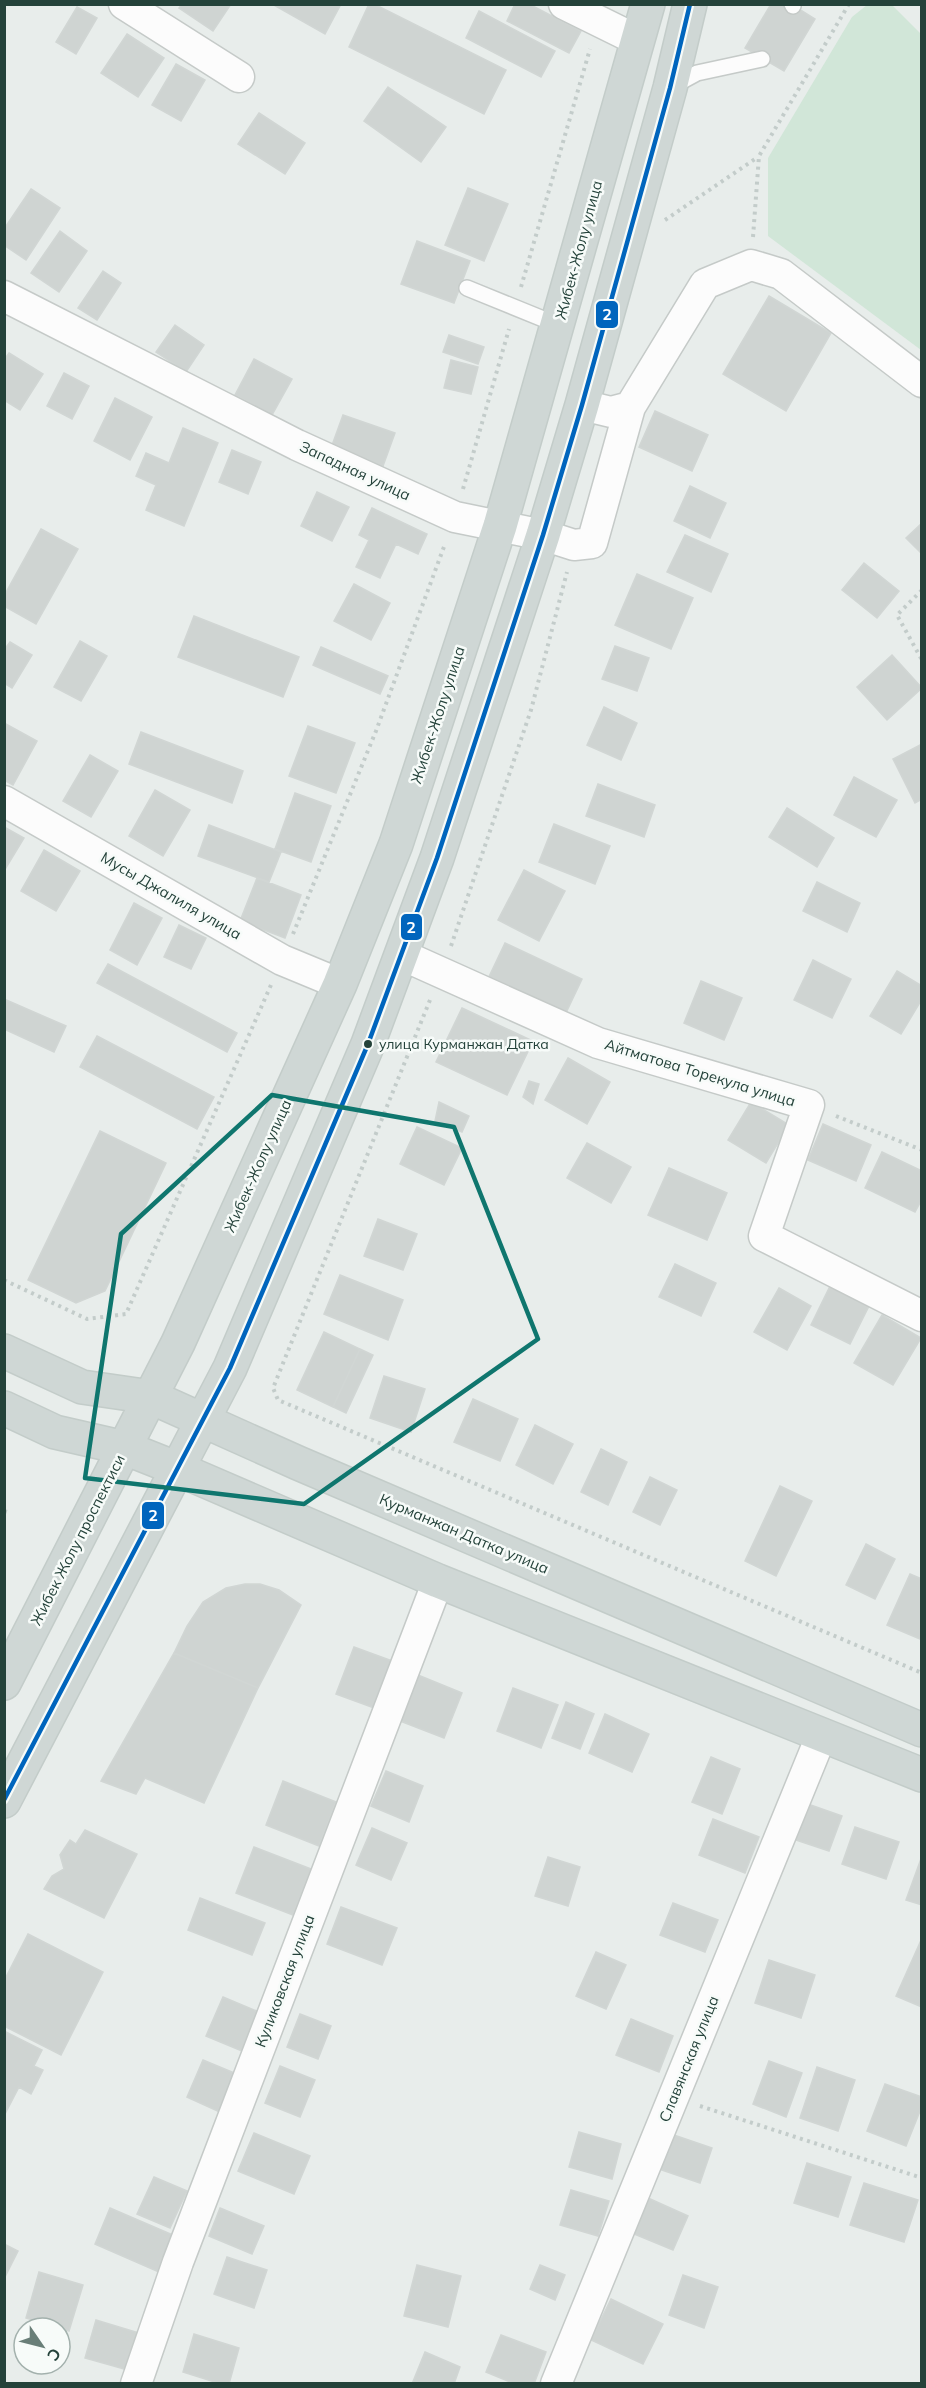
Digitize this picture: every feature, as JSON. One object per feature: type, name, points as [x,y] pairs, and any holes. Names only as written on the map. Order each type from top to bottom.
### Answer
[{"type":"main road","name":"Жибек-Жолу улица","points":[[151,1397],[178,1343],[340,984],[396,844],[500,526],[648,4]]},
{"type":"main road","points":[[4,1801],[235,1357],[368,1044],[402,955],[437,858],[543,535],[582,405],[670,88],[690,4]]},
{"type":"main road","name":"Курманжан Датка улица","points":[[4,1351],[82,1387],[151,1397],[921,1730]]},
{"type":"main road","name":"Жибек Жолу проспектиси","points":[[4,1683],[151,1397]]},
{"type":"main road","points":[[9,1411],[55,1432],[125,1448],[178,1469],[438,1581],[822,1734],[921,1776]]},
{"type":"street","points":[[124,4],[239,77]]},
{"type":"street","points":[[564,4],[591,13],[637,40]]},
{"type":"street","points":[[582,405],[610,412],[630,407],[705,284],[751,265],[780,274],[921,382]]},
{"type":"street","name":"Западная улица","points":[[4,296],[297,445],[455,517],[543,535],[574,545],[592,543],[630,407]]},
{"type":"street","name":"Мусы Джалиля улица","points":[[4,801],[282,960],[340,984]]},
{"type":"street","name":"Айтматова Торекула улица","points":[[402,955],[598,1042],[809,1105],[764,1236],[921,1316]]},
{"type":"street","name":"Куликовская улица","points":[[136,2384],[178,2262],[438,1581]]},
{"type":"street","name":"Славянская улица","points":[[556,2384],[822,1734]]},
{"type":"lane","points":[[670,88],[697,73],[762,59]]},
{"type":"lane","points":[[467,288],[558,325]]},
{"type":"path","points":[[657,226],[759,156],[849,4]]},
{"type":"path","points":[[4,1280],[87,1319],[126,1314],[282,960],[376,731],[455,517],[516,307],[591,13]]},
{"type":"path","points":[[751,265],[759,156]]},
{"type":"path","points":[[921,590],[897,615],[921,660]]},
{"type":"path","points":[[809,1105],[921,1150]]},
{"type":"path","points":[[273,1388],[278,1400],[921,1673]]},
{"type":"path","points":[[673,2097],[921,2178]]},
{"type":"highlighted area","points":[[272,1095],[454,1127],[538,1339],[304,1504],[85,1478],[121,1234]]},
{"type":"green space","points":[[867,5],[892,5],[921,34],[921,350],[768,236],[768,158],[852,17]]},
{"type":"building","points":[[182,4],[231,4],[213,31],[179,8]]},
{"type":"building","points":[[272,4],[341,4],[325,34]]},
{"type":"building","points":[[369,4],[374,4],[506,70],[484,114],[349,47]]},
{"type":"building","points":[[515,4],[529,4],[581,31],[569,53],[507,21]]},
{"type":"building","points":[[771,4],[791,4],[815,19],[784,71],[745,48]]},
{"type":"building","points":[[77,7],[97,18],[76,54],[56,42]]},
{"type":"building","points":[[479,11],[555,51],[541,77],[466,38]]},
{"type":"building","points":[[127,34],[164,58],[138,97],[101,73]]},
{"type":"building","points":[[176,64],[205,80],[181,121],[152,105]]},
{"type":"building","points":[[388,87],[446,127],[421,162],[364,121]]},
{"type":"building","points":[[259,113],[305,143],[285,174],[238,144]]},
{"type":"building","points":[[468,188],[508,204],[484,261],[445,245]]},
{"type":"building","points":[[31,189],[60,208],[26,260],[4,245],[4,229]]},
{"type":"building","points":[[60,231],[87,251],[59,292],[31,273]]},
{"type":"building","points":[[417,241],[470,261],[454,303],[401,284]]},
{"type":"building","points":[[103,271],[121,283],[97,320],[78,308]]},
{"type":"building","points":[[769,296],[831,333],[786,411],[723,374]]},
{"type":"building","points":[[175,325],[204,345],[186,372],[156,352]]},
{"type":"building","points":[[449,335],[484,347],[478,364],[443,352]]},
{"type":"building","points":[[9,353],[43,374],[20,410],[4,400],[4,360]]},
{"type":"building","points":[[254,359],[292,379],[272,415],[235,395]]},
{"type":"building","points":[[451,360],[478,367],[471,394],[444,388]]},
{"type":"building","points":[[64,373],[89,386],[72,419],[47,406]]},
{"type":"building","points":[[115,398],[152,417],[130,460],[94,441]]},
{"type":"building","points":[[655,411],[708,435],[692,471],[639,447]]},
{"type":"building","points":[[343,415],[395,433],[383,466],[331,448]]},
{"type":"building","points":[[183,428],[218,443],[184,526],[146,510],[156,485],[136,476],[146,453],[169,463]]},
{"type":"building","points":[[232,450],[261,462],[248,494],[219,482]]},
{"type":"building","points":[[690,486],[726,503],[710,538],[674,521]]},
{"type":"building","points":[[317,492],[349,507],[332,541],[301,526]]},
{"type":"building","points":[[372,508],[427,534],[418,554],[396,544],[380,578],[356,567],[369,540],[359,535]]},
{"type":"building","points":[[922,523],[922,554],[906,538]]},
{"type":"building","points":[[41,529],[78,549],[36,624],[4,606],[4,596]]},
{"type":"building","points":[[685,535],[728,554],[711,592],[667,572]]},
{"type":"building","points":[[864,563],[899,591],[877,618],[842,590]]},
{"type":"building","points":[[637,574],[693,598],[671,649],[615,625]]},
{"type":"building","points":[[354,584],[390,603],[371,640],[334,621]]},
{"type":"building","points":[[194,616],[299,657],[283,697],[178,657]]},
{"type":"building","points":[[80,641],[107,656],[81,701],[54,687]]},
{"type":"building","points":[[10,642],[32,655],[12,688],[4,683],[4,650]]},
{"type":"building","points":[[615,646],[649,658],[637,691],[602,679]]},
{"type":"building","points":[[321,647],[388,676],[380,694],[313,665]]},
{"type":"building","points":[[892,655],[922,688],[887,720],[857,687]]},
{"type":"building","points":[[604,707],[637,723],[621,760],[587,745]]},
{"type":"building","points":[[4,723],[37,741],[13,785],[4,780]]},
{"type":"building","points":[[308,726],[355,743],[336,793],[289,776]]},
{"type":"building","points":[[141,732],[243,771],[232,803],[129,764]]},
{"type":"building","points":[[922,744],[922,799],[915,803],[893,759]]},
{"type":"building","points":[[90,755],[118,771],[91,817],[63,801]]},
{"type":"building","points":[[854,777],[897,800],[876,837],[834,815]]},
{"type":"building","points":[[598,784],[655,805],[644,837],[586,816]]},
{"type":"building","points":[[155,790],[190,810],[163,856],[129,836]]},
{"type":"building","points":[[295,793],[331,806],[311,862],[275,849]]},
{"type":"building","points":[[787,808],[834,838],[817,867],[769,837]]},
{"type":"building","points":[[554,824],[610,846],[595,884],[539,862]]},
{"type":"building","points":[[209,825],[281,852],[269,882],[198,856]]},
{"type":"building","points":[[4,827],[24,838],[4,871]]},
{"type":"building","points":[[44,850],[80,871],[56,911],[21,891]]},
{"type":"building","points":[[524,870],[565,891],[539,941],[498,920]]},
{"type":"building","points":[[257,878],[301,895],[285,938],[240,921]]},
{"type":"building","points":[[817,882],[860,903],[847,932],[803,911]]},
{"type":"building","points":[[134,903],[162,918],[137,965],[110,950]]},
{"type":"building","points":[[179,925],[206,938],[191,969],[164,957]]},
{"type":"building","points":[[505,943],[582,979],[564,1017],[487,981]]},
{"type":"building","points":[[813,960],[851,979],[832,1018],[794,1000]]},
{"type":"building","points":[[108,964],[237,1033],[227,1052],[97,983]]},
{"type":"building","points":[[897,971],[922,986],[922,999],[901,1034],[870,1016]]},
{"type":"building","points":[[701,981],[742,998],[724,1040],[684,1023]]},
{"type":"building","points":[[4,999],[66,1026],[54,1052],[4,1029]]},
{"type":"building","points":[[462,1008],[533,1041],[507,1095],[436,1062]]},
{"type":"building","points":[[97,1036],[214,1097],[197,1129],[80,1067]]},
{"type":"building","points":[[568,1058],[610,1082],[587,1124],[545,1100]]},
{"type":"building","points":[[529,1081],[539,1084],[533,1104],[523,1097]]},
{"type":"building","points":[[439,1102],[469,1116],[462,1132],[435,1121]]},
{"type":"building","points":[[751,1102],[789,1125],[766,1163],[728,1140]]},
{"type":"building","points":[[823,1124],[871,1145],[856,1181],[808,1160]]},
{"type":"building","points":[[417,1127],[462,1148],[444,1185],[400,1164]]},
{"type":"building","points":[[100,1131],[166,1163],[105,1291],[76,1303],[28,1280]]},
{"type":"building","points":[[587,1143],[631,1167],[611,1203],[567,1178]]},
{"type":"building","points":[[882,1152],[922,1171],[922,1199],[915,1212],[865,1188]]},
{"type":"building","points":[[669,1168],[727,1193],[707,1240],[648,1215]]},
{"type":"building","points":[[378,1219],[417,1234],[403,1270],[364,1256]]},
{"type":"building","points":[[675,1264],[716,1283],[701,1316],[659,1297]]},
{"type":"building","points":[[340,1275],[403,1300],[388,1340],[324,1314]]},
{"type":"building","points":[[833,1280],[872,1300],[850,1344],[811,1325]]},
{"type":"building","points":[[779,1288],[811,1306],[787,1350],[754,1332]]},
{"type":"building","points":[[882,1315],[921,1338],[893,1385],[854,1363]]},
{"type":"building","points":[[324,1332],[360,1349],[333,1407],[297,1390]]},
{"type":"building","points":[[360,1349],[373,1355],[346,1413],[333,1407]]},
{"type":"building","points":[[384,1376],[425,1389],[411,1432],[370,1418]]},
{"type":"building","points":[[473,1399],[518,1419],[500,1461],[454,1442]]},
{"type":"building","points":[[535,1425],[573,1444],[553,1484],[516,1465]]},
{"type":"building","points":[[601,1449],[627,1462],[608,1505],[581,1492]]},
{"type":"building","points":[[650,1477],[677,1490],[660,1525],[633,1512]]},
{"type":"building","points":[[780,1486],[812,1501],[776,1576],[745,1561]]},
{"type":"building","points":[[866,1544],[895,1559],[875,1599],[846,1585]]},
{"type":"building","points":[[910,1574],[922,1579],[922,1635],[920,1639],[887,1625]]},
{"type":"building","points":[[260,1584],[279,1590],[301,1605],[258,1688],[174,1653],[187,1626],[203,1602],[226,1588]]},
{"type":"building","points":[[354,1647],[395,1662],[377,1709],[336,1694]]},
{"type":"building","points":[[174,1653],[258,1688],[204,1803],[145,1778],[136,1794],[101,1781]]},
{"type":"building","points":[[413,1673],[462,1693],[444,1738],[395,1719]]},
{"type":"building","points":[[513,1688],[558,1705],[541,1748],[497,1731]]},
{"type":"building","points":[[566,1702],[594,1714],[580,1749],[552,1738]]},
{"type":"building","points":[[605,1714],[649,1734],[632,1772],[589,1753]]},
{"type":"building","points":[[711,1757],[740,1769],[722,1814],[692,1802]]},
{"type":"building","points":[[386,1771],[423,1786],[409,1822],[371,1806]]},
{"type":"building","points":[[283,1781],[336,1802],[319,1846],[266,1825]]},
{"type":"building","points":[[805,1803],[842,1816],[829,1851],[793,1839]]},
{"type":"building","points":[[713,1819],[759,1837],[745,1873],[699,1855]]},
{"type":"building","points":[[855,1827],[899,1842],[886,1879],[842,1864]]},
{"type":"building","points":[[372,1828],[407,1843],[391,1880],[356,1865]]},
{"type":"building","points":[[85,1830],[137,1854],[104,1918],[44,1889],[52,1876],[64,1869],[60,1855],[70,1840],[76,1844]]},
{"type":"building","points":[[254,1847],[311,1869],[293,1915],[236,1893]]},
{"type":"building","points":[[922,1856],[922,1905],[906,1900]]},
{"type":"building","points":[[548,1857],[580,1867],[568,1906],[535,1896]]},
{"type":"building","points":[[200,1898],[265,1923],[252,1955],[188,1930]]},
{"type":"building","points":[[673,1903],[718,1920],[705,1952],[660,1935]]},
{"type":"building","points":[[341,1907],[397,1928],[382,1965],[327,1944]]},
{"type":"building","points":[[28,1934],[103,1972],[61,2055],[4,2026],[4,1981]]},
{"type":"building","points":[[922,1938],[922,2007],[896,1996]]},
{"type":"building","points":[[596,1952],[626,1965],[606,2009],[576,1996]]},
{"type":"building","points":[[769,1960],[815,1975],[801,2018],[755,2003]]},
{"type":"building","points":[[223,1997],[259,2012],[242,2051],[206,2036]]},
{"type":"building","points":[[300,2014],[331,2026],[318,2059],[287,2047]]},
{"type":"building","points":[[631,2019],[673,2036],[659,2072],[616,2055]]},
{"type":"building","points":[[4,2031],[42,2050],[34,2066],[43,2070],[31,2094],[19,2087],[4,2116]]},
{"type":"building","points":[[203,2060],[239,2075],[222,2113],[187,2097]]},
{"type":"building","points":[[769,2061],[802,2073],[786,2117],[753,2104]]},
{"type":"building","points":[[280,2066],[315,2080],[300,2117],[265,2103]]},
{"type":"building","points":[[817,2067],[855,2080],[838,2131],[800,2118]]},
{"type":"building","points":[[885,2084],[922,2097],[922,2106],[906,2146],[867,2131]]},
{"type":"building","points":[[579,2132],[621,2144],[612,2179],[569,2167]]},
{"type":"building","points":[[254,2133],[310,2156],[294,2194],[238,2171]]},
{"type":"building","points":[[668,2133],[712,2148],[700,2183],[656,2168]]},
{"type":"building","points":[[807,2163],[851,2177],[838,2217],[794,2203]]},
{"type":"building","points":[[154,2177],[187,2191],[170,2228],[137,2214]]},
{"type":"building","points":[[864,2183],[918,2200],[904,2242],[850,2225]]},
{"type":"building","points":[[571,2190],[609,2201],[598,2236],[560,2225]]},
{"type":"building","points":[[648,2198],[688,2216],[673,2250],[632,2233]]},
{"type":"building","points":[[110,2208],[175,2236],[159,2272],[95,2244]]},
{"type":"building","points":[[220,2208],[264,2226],[252,2254],[209,2236]]},
{"type":"building","points":[[4,2244],[18,2251],[4,2279]]},
{"type":"building","points":[[227,2257],[267,2270],[254,2308],[214,2294]]},
{"type":"building","points":[[417,2265],[461,2276],[448,2327],[404,2316]]},
{"type":"building","points":[[540,2265],[565,2275],[555,2300],[530,2289]]},
{"type":"building","points":[[39,2272],[83,2285],[72,2321],[72,2316],[27,2316]]},
{"type":"building","points":[[683,2275],[718,2287],[704,2328],[669,2315]]},
{"type":"building","points":[[611,2299],[663,2324],[643,2364],[591,2340]]},
{"type":"building","points":[[96,2320],[139,2333],[128,2370],[85,2358]]},
{"type":"building","points":[[194,2334],[239,2348],[229,2384],[221,2384],[183,2372]]},
{"type":"building","points":[[501,2335],[546,2352],[534,2384],[515,2384],[486,2372]]},
{"type":"building","points":[[425,2352],[460,2367],[454,2384],[412,2384]]},
{"type":"transit line","name":"2","points":[[4,1800],[230,1368],[368,1044],[437,858],[543,535],[582,405],[670,88],[690,4]]},
{"type":"place","name":"улица Курманжан Датка","points":[[368,1044]]}]
